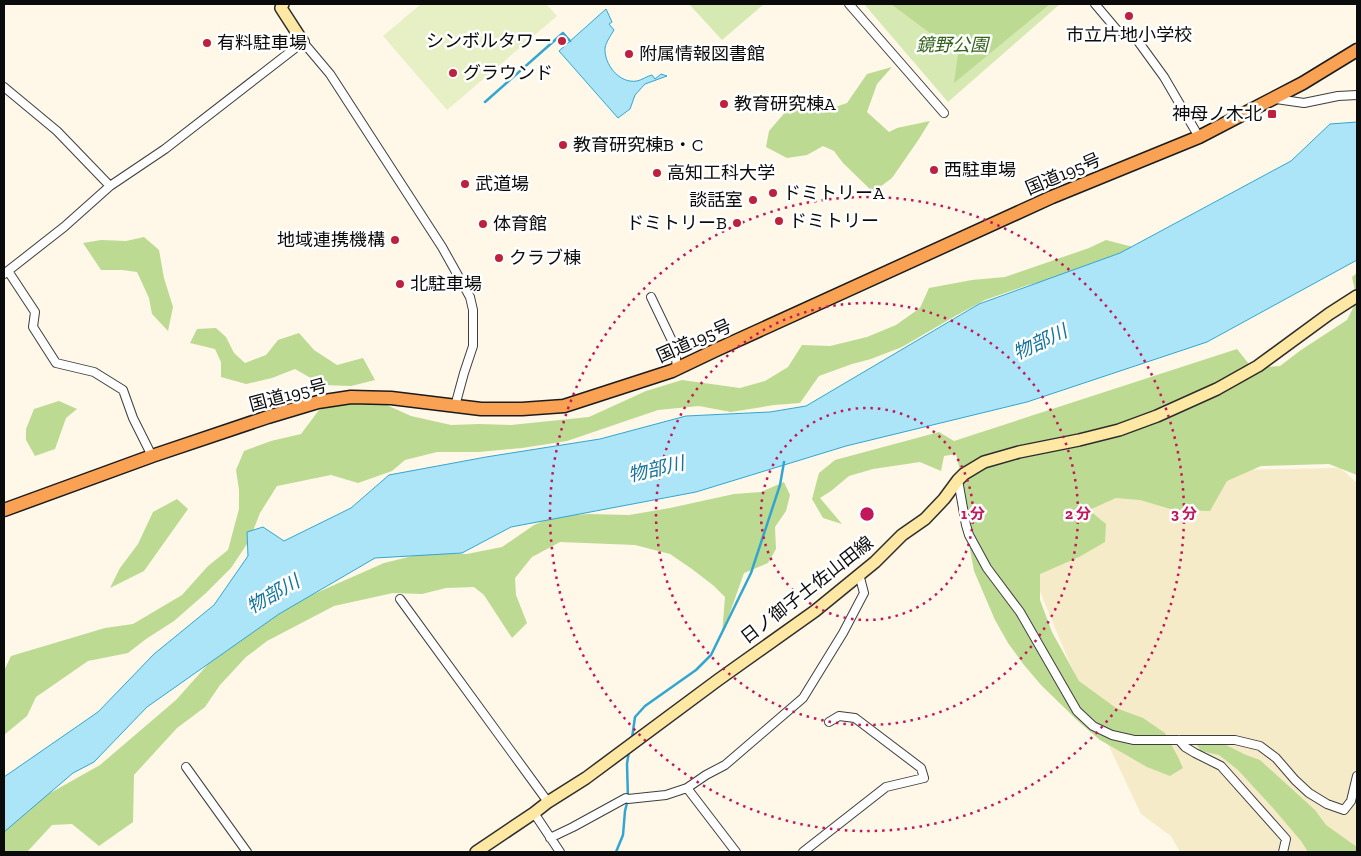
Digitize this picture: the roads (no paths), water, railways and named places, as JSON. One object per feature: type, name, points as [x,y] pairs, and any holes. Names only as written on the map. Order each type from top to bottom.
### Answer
[{"type":"highway","name":"国道195号","points":[[4,510],[152,456],[318,402],[351,397],[391,398],[481,409],[564,406],[677,369],[1043,201],[1199,137],[1303,83],[1357,50]]},
{"type":"main road","points":[[283,4],[281,8],[303,42]]},
{"type":"main road","name":"日ノ御子土佐山田線","points":[[476,852],[586,778],[815,611],[875,562],[902,535],[924,519],[944,499],[964,474],[984,462],[1019,452],[1118,430],[1157,416],[1217,389],[1258,366],[1357,296]]},
{"type":"street","points":[[849,4],[944,113]]},
{"type":"street","points":[[1095,4],[1120,32],[1132,33],[1164,77],[1199,137]]},
{"type":"street","points":[[152,456],[123,390],[94,372],[56,363],[34,327],[35,312],[6,273],[64,227],[110,186],[165,149],[303,42],[330,74],[442,246],[470,297],[473,310],[473,346],[455,406]]},
{"type":"street","points":[[4,87],[57,131],[110,186]]},
{"type":"street","points":[[1274,98],[1304,103],[1338,96],[1357,95]]},
{"type":"street","points":[[652,297],[674,347],[677,369]]},
{"type":"street","points":[[958,480],[969,535],[987,568],[1020,612],[1077,712],[1093,726],[1112,735],[1134,740],[1235,740],[1260,746],[1276,758],[1309,792],[1327,804],[1344,810],[1354,802],[1357,776]]},
{"type":"street","points":[[550,838],[626,798],[628,800],[666,795],[687,788],[725,765],[803,698],[843,633],[864,593],[859,574]]},
{"type":"street","points":[[400,599],[548,802]]},
{"type":"street","points":[[803,852],[886,787],[924,778],[921,768],[855,718],[839,716],[829,722]]},
{"type":"street","points":[[1179,740],[1185,747],[1221,766],[1286,839],[1283,852]]},
{"type":"street","points":[[186,767],[247,852]]},
{"type":"street","points":[[687,788],[733,851]]},
{"type":"street","points":[[534,813],[560,852]]},
{"type":"water","points":[[606,9],[612,22],[609,24],[614,30],[605,48],[605,54],[614,72],[630,81],[652,75],[655,79],[661,74],[667,76],[645,84],[635,95],[630,109],[618,118],[559,51]]},
{"type":"water","name":"物部川","points":[[1357,122],[1357,260],[1207,342],[1027,402],[846,446],[696,492],[511,527],[462,553],[375,558],[279,614],[147,707],[94,762],[73,773],[4,832],[4,777],[98,712],[154,654],[214,605],[248,556],[247,532],[263,527],[284,541],[351,508],[389,475],[600,439],[686,416],[770,412],[806,406],[979,304],[1120,253],[1291,161],[1330,124]]},
{"type":"waterway","points":[[485,102],[563,33],[570,41]]},
{"type":"waterway","points":[[632,738],[635,717],[645,706],[696,670],[711,655],[751,573],[780,485],[784,462]]},
{"type":"waterway","points":[[616,852],[623,835],[628,799],[627,764],[629,751]]},
{"type":"place","name":"市立片地小学校","points":[[1129,16]]},
{"type":"place","name":"シンボルタワー","points":[[562,41]]},
{"type":"place","name":"有料駐車場","points":[[207,43]]},
{"type":"place","name":"附属情報図書館","points":[[629,54]]},
{"type":"place","name":"グラウンド","points":[[453,73]]},
{"type":"place","name":"教育研究棟A","points":[[724,104]]},
{"type":"place","name":"神母ノ木北","points":[[1272,114]]},
{"type":"place","name":"教育研究棟B・C","points":[[563,145]]},
{"type":"place","name":"西駐車場","points":[[934,170]]},
{"type":"place","name":"高知工科大学","points":[[657,173]]},
{"type":"place","name":"武道場","points":[[465,184]]},
{"type":"place","name":"ドミトリーA","points":[[773,193]]},
{"type":"place","name":"談話室","points":[[753,200]]},
{"type":"place","name":"ドミトリー","points":[[779,221]]},
{"type":"place","name":"ドミトリーB","points":[[737,223]]},
{"type":"place","name":"体育館","points":[[483,224]]},
{"type":"place","name":"地域連携機構","points":[[395,240]]},
{"type":"place","name":"クラブ棟","points":[[499,258]]},
{"type":"place","name":"北駐車場","points":[[400,284]]},
{"type":"park label","name":"鏡野公園","points":[[952,45]]}]
